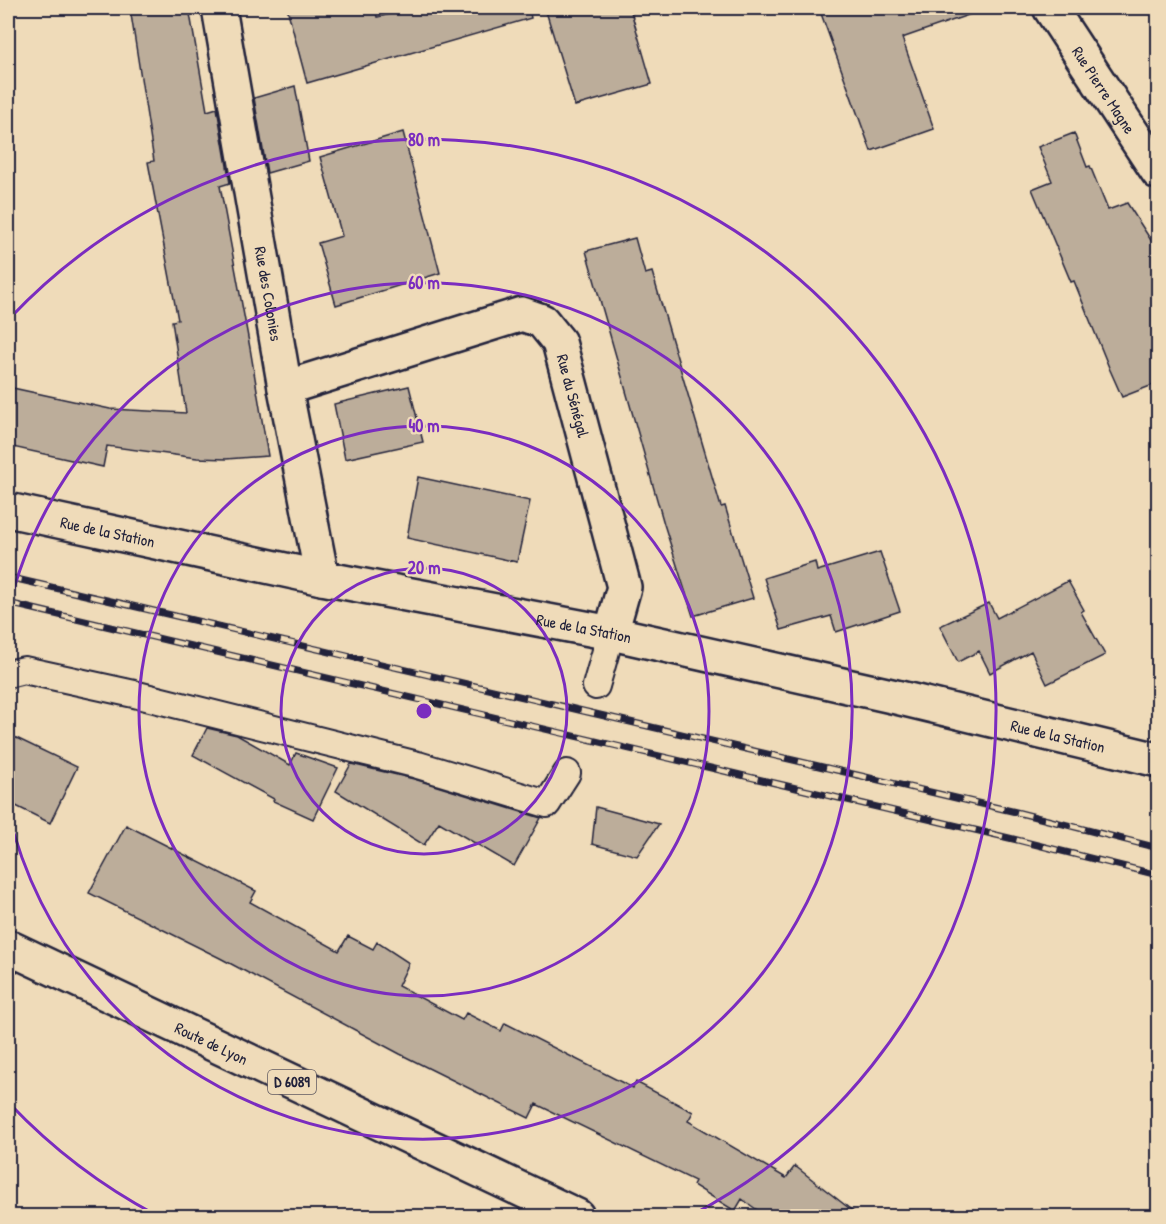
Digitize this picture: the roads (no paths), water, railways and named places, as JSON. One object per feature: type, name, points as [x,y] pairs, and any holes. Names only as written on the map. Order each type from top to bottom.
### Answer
[{"type":"street","name":"Rue des Colonies","points":[[219,8],[285,388],[322,578]]},
{"type":"street","name":"Rue Pierre Magne","points":[[1050,8],[1158,172]]},
{"type":"street","name":"Rue du Sénégal","points":[[285,388],[522,314],[542,321],[559,342],[624,587],[611,633]]},
{"type":"street","name":"Rue de la Station","points":[[8,510],[322,578],[611,633],[884,694],[1158,760]]},
{"type":"street","name":"Route de Lyon","points":[[8,947],[577,1216]]},
{"type":"lane","points":[[596,686],[611,633]]},
{"type":"lane","points":[[8,674],[24,670],[134,694],[418,765],[547,804],[567,773]]},
{"type":"railway","points":[[8,577],[1016,812],[1158,848]]},
{"type":"railway","points":[[8,603],[1158,875]]}]
